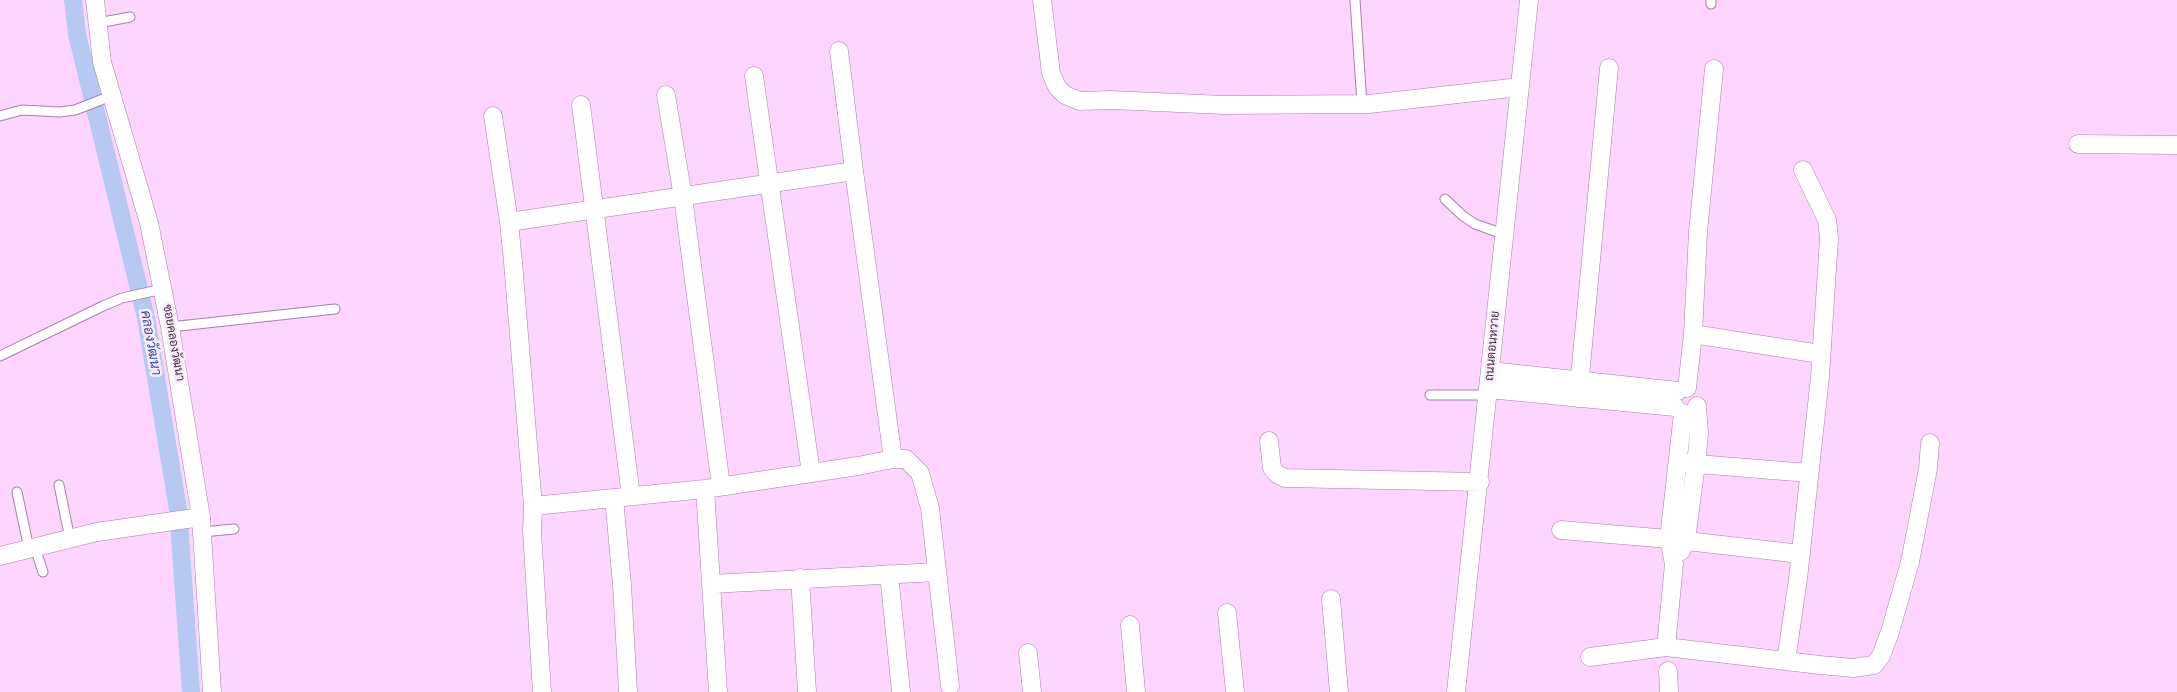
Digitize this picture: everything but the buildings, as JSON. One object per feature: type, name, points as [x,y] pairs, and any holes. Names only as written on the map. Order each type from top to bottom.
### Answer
[{"type":"street","name":"ซอยคลองวัฒนา","points":[[95,0],[105,99],[143,199],[157,290],[170,327],[198,523],[212,692]]},
{"type":"street","points":[[1042,0],[1051,73],[1057,86],[1065,95],[1080,100],[1224,105],[1362,104],[1520,88]]},
{"type":"street","name":"ถนนดอนหวาย","points":[[1456,692],[1480,482],[1503,234],[1529,0]]},
{"type":"street","points":[[838,51],[893,459]]},
{"type":"street","points":[[1578,398],[1609,68]]},
{"type":"street","points":[[1666,647],[1677,540],[1678,462],[1693,334],[1698,232],[1714,69]]},
{"type":"street","points":[[754,76],[811,473]]},
{"type":"street","points":[[666,94],[682,197],[713,488],[710,584],[718,692]]},
{"type":"street","points":[[581,105],[596,208],[623,497],[622,585],[628,692]]},
{"type":"street","points":[[493,116],[509,222],[533,506],[532,531],[542,692]]},
{"type":"street","points":[[2078,144],[2177,145]]},
{"type":"street","points":[[1786,661],[1820,377],[1829,238],[1827,220],[1804,170]]},
{"type":"street","points":[[509,222],[854,171]]},
{"type":"street","points":[[1693,334],[1820,354]]},
{"type":"street","points":[[1490,371],[1580,381],[1684,401]]},
{"type":"street","points":[[1488,392],[1578,398],[1684,401]]},
{"type":"street","points":[[1677,540],[1696,464],[1699,434],[1684,401]]},
{"type":"street","points":[[1269,441],[1272,468],[1277,474],[1285,478],[1480,482]]},
{"type":"street","points":[[1590,657],[1666,647],[1865,668],[1874,665],[1881,656],[1890,632],[1910,562],[1928,469],[1930,443]]},
{"type":"street","points":[[533,506],[713,488],[893,459],[906,459],[914,464],[920,472],[930,508],[950,686]]},
{"type":"street","points":[[1678,462],[1809,473]]},
{"type":"street","points":[[0,556],[97,532],[160,522],[198,523]]},
{"type":"street","points":[[1561,530],[1677,540],[1800,554]]},
{"type":"street","points":[[710,584],[937,572]]},
{"type":"street","points":[[889,574],[901,692]]},
{"type":"street","points":[[800,578],[807,692]]},
{"type":"street","points":[[1331,599],[1339,692]]},
{"type":"street","points":[[1227,613],[1235,692]]},
{"type":"street","points":[[1130,625],[1136,692]]},
{"type":"street","points":[[1028,653],[1032,692]]},
{"type":"street","points":[[1668,671],[1670,692]]},
{"type":"lane","points":[[1355,0],[1362,104]]},
{"type":"lane","points":[[98,23],[130,17]]},
{"type":"lane","points":[[0,116],[22,110],[60,112],[75,110],[105,99]]},
{"type":"lane","points":[[1445,199],[1463,216],[1475,224],[1503,234]]},
{"type":"lane","points":[[0,356],[122,298],[157,290]]},
{"type":"lane","points":[[170,327],[334,310]]},
{"type":"lane","points":[[1430,395],[1488,392]]},
{"type":"lane","points":[[59,485],[70,539]]},
{"type":"lane","points":[[17,492],[32,548],[43,572]]},
{"type":"lane","points":[[198,523],[234,529]]},
{"type":"waterway","name":"คลองวัฒนา","points":[[73,0],[77,34],[146,318],[178,509],[191,692]]}]
